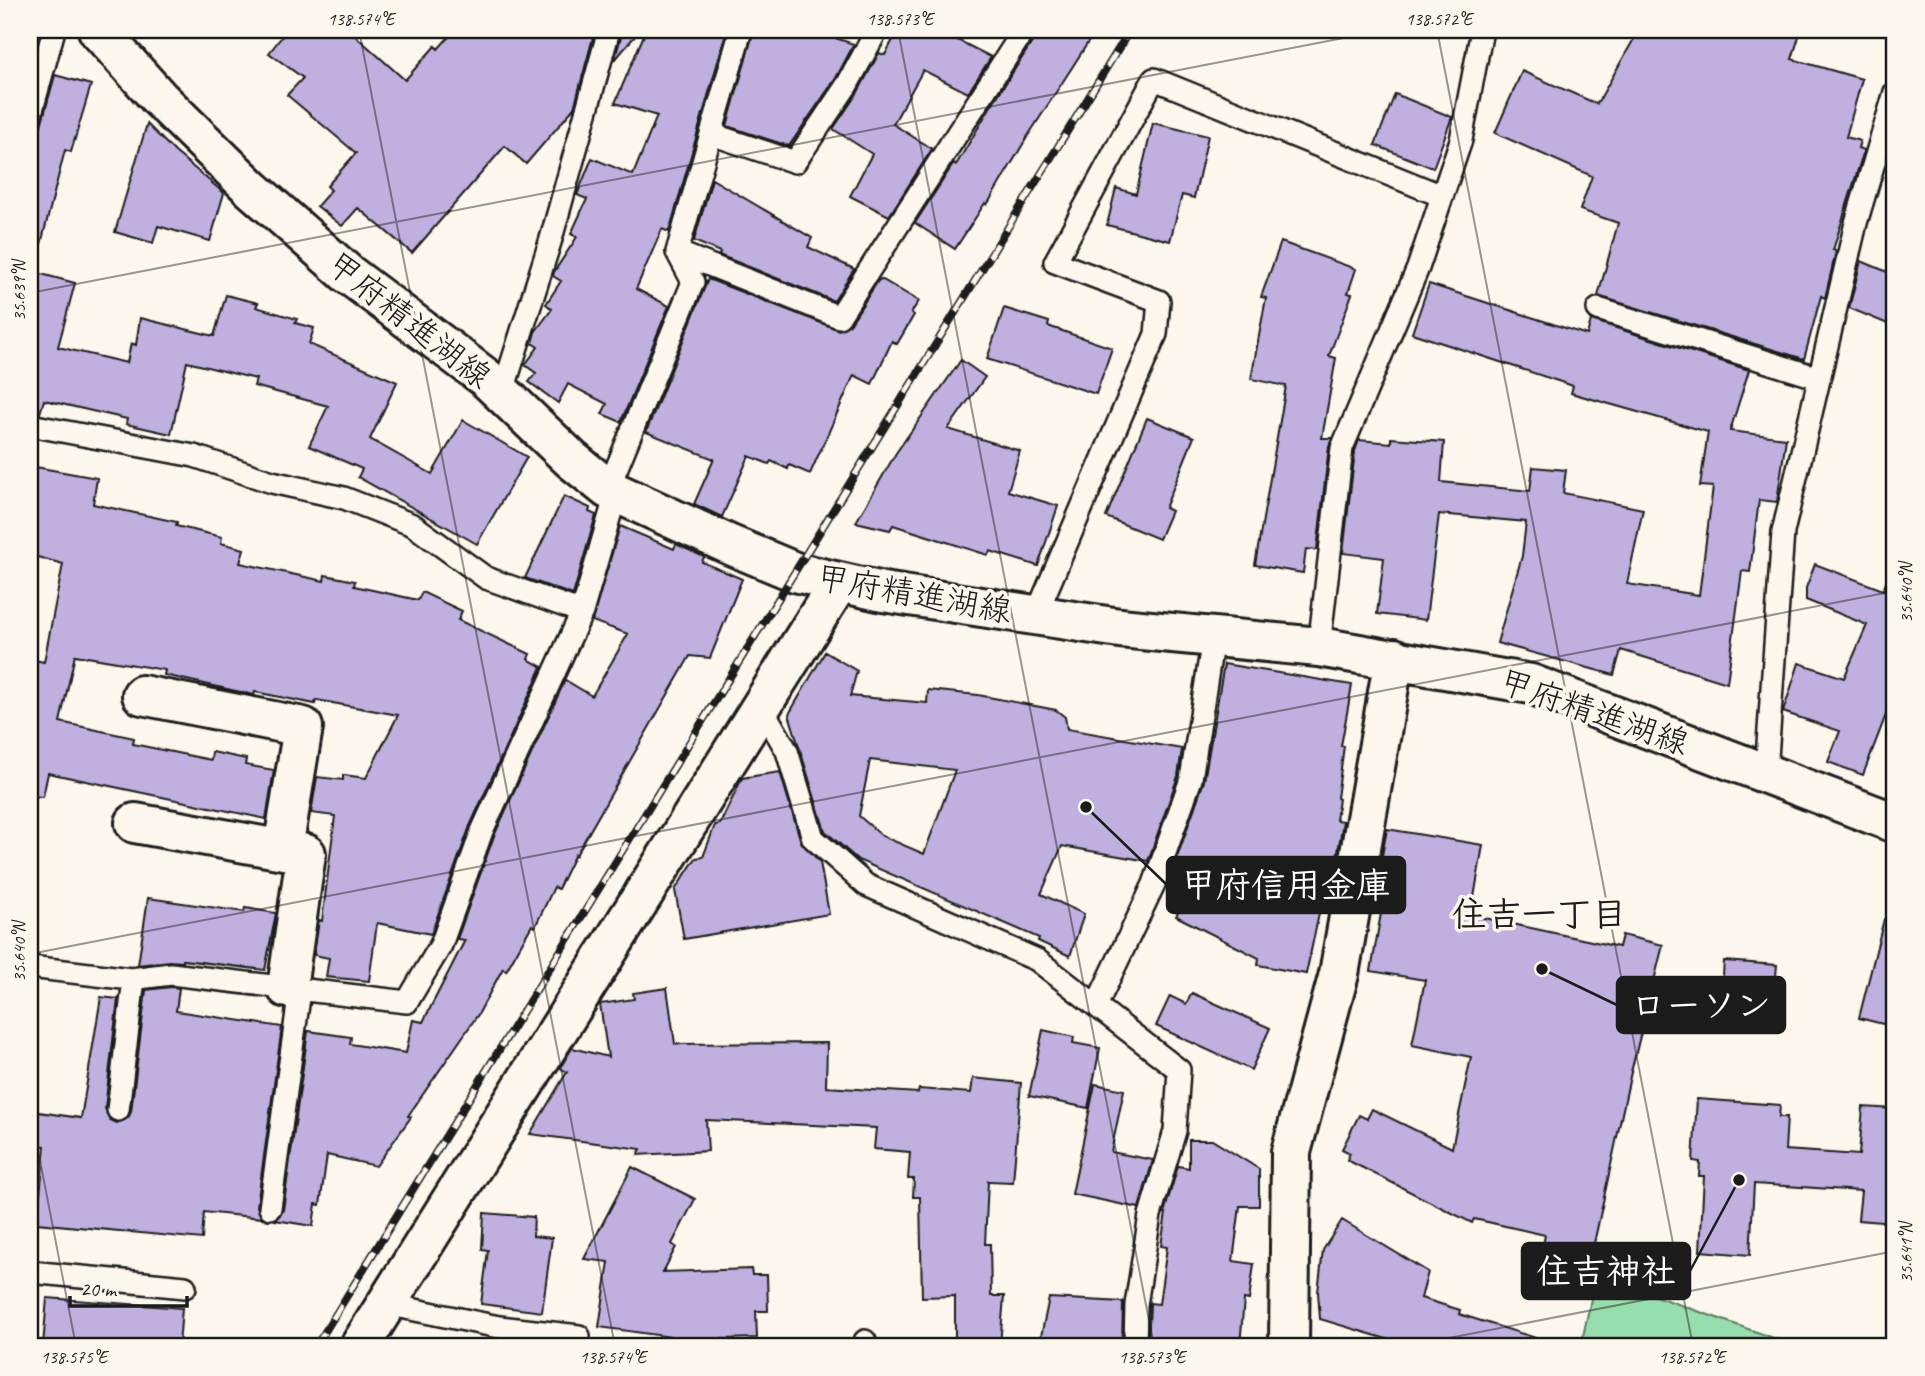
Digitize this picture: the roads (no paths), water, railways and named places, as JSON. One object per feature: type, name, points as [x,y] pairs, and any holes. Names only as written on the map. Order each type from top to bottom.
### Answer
[{"type":"street","name":"甲府精進湖線","points":[[98,30],[159,98],[252,189],[348,274],[486,378],[572,460],[612,492],[795,572],[838,584],[1120,628],[1319,647],[1531,684],[1895,823]]},
{"type":"street","points":[[360,1346],[838,584]]},
{"type":"street","points":[[1289,1346],[1291,1152],[1339,974],[1394,658]]},
{"type":"street","points":[[142,695],[303,727],[284,849]]},
{"type":"street","points":[[135,823],[306,854],[293,988]]},
{"type":"lane","points":[[30,117],[54,30]]},
{"type":"lane","points":[[502,394],[551,239],[609,30]]},
{"type":"lane","points":[[30,967],[134,979],[171,974],[407,1002],[441,945],[482,831],[582,612],[612,492],[693,282],[677,252],[741,30]]},
{"type":"lane","points":[[711,134],[795,162],[847,85],[877,30]]},
{"type":"lane","points":[[677,252],[839,317],[1024,30]]},
{"type":"lane","points":[[1319,647],[1342,447],[1418,268],[1461,140],[1482,30]]},
{"type":"lane","points":[[1036,615],[1156,334],[1159,301],[1055,262],[1154,79],[1442,196]]},
{"type":"lane","points":[[1766,772],[1783,532],[1856,223],[1895,92]]},
{"type":"lane","points":[[1598,309],[1819,378]]},
{"type":"lane","points":[[30,425],[194,456],[272,482],[344,498],[413,525],[486,578],[582,612]]},
{"type":"lane","points":[[1096,1006],[1154,884],[1191,779],[1213,638]]},
{"type":"lane","points":[[761,706],[787,751],[813,838],[866,885],[1037,960],[1179,1070],[1175,1130],[1150,1215],[1136,1305],[1135,1346]]},
{"type":"lane","points":[[118,1110],[134,979]]},
{"type":"lane","points":[[270,1208],[293,988]]},
{"type":"lane","points":[[30,1272],[185,1287]]},
{"type":"lane","points":[[386,1304],[499,1327],[579,1336]]},
{"type":"railway","points":[[316,1346],[1130,30]]},
{"type":"place","name":"甲府信用金庫","points":[[1086,807]]},
{"type":"place","name":"ローソン","points":[[1542,969]]},
{"type":"place","name":"住吉神社","points":[[1739,1180]]},
{"type":"district","name":"住吉一丁目","points":[[1539,914]]}]
